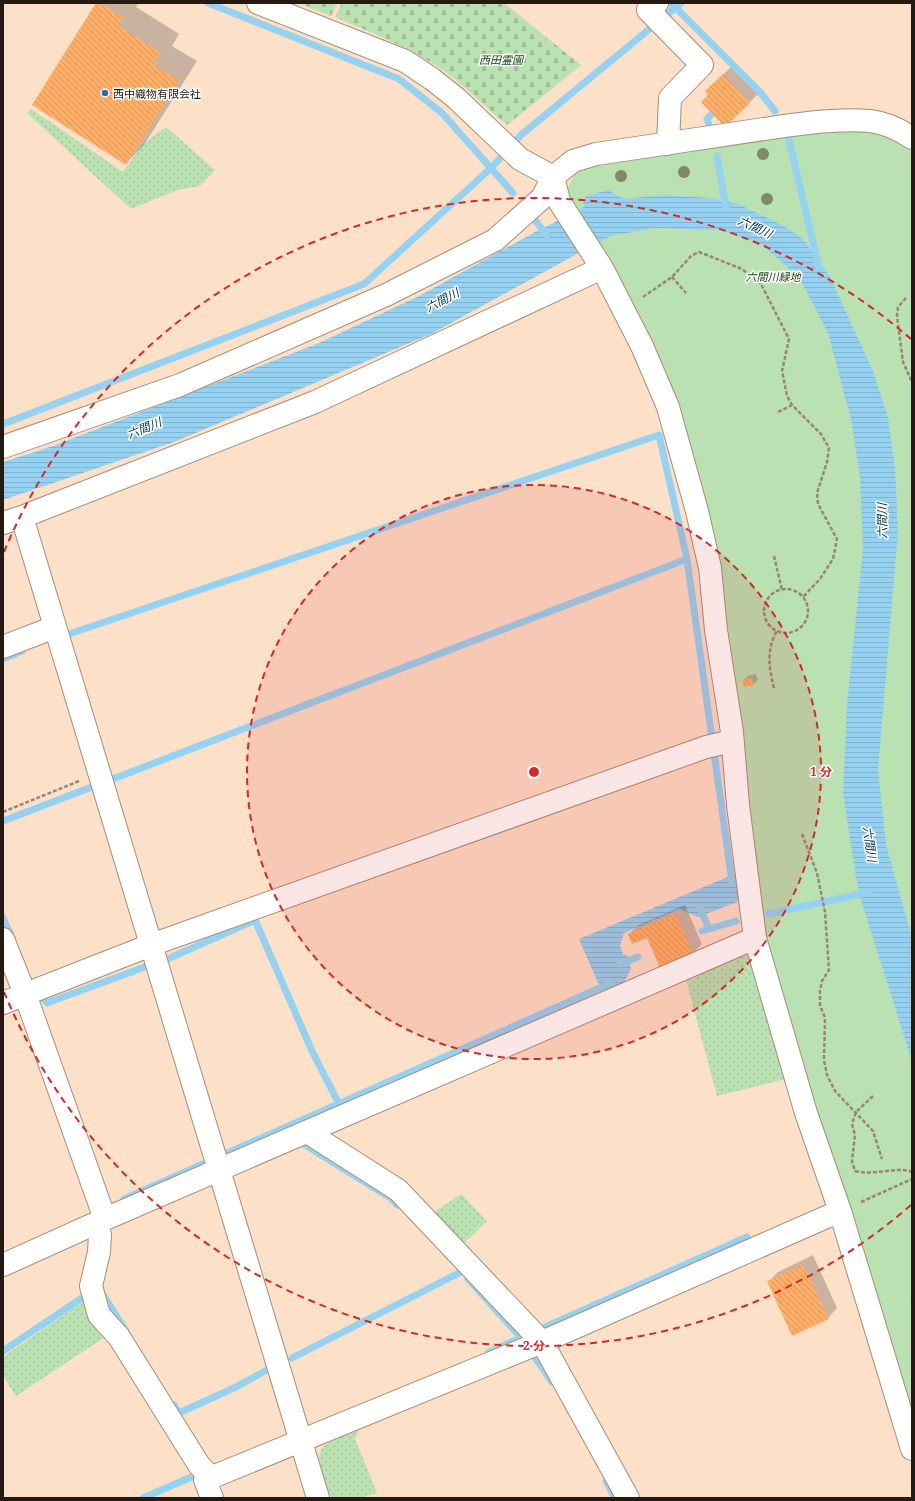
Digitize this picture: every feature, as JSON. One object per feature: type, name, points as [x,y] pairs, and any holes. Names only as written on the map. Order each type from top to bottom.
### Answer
[{"type":"street","points":[[258,3],[405,61],[432,79],[456,98],[520,159],[554,177]]},
{"type":"street","points":[[658,15],[702,65],[670,98],[668,144]]},
{"type":"street","points":[[3,447],[180,385],[386,295],[495,240],[542,198],[554,177],[573,162],[596,154],[791,125],[841,122],[870,121],[884,123],[898,128],[912,138]]},
{"type":"street","points":[[554,177],[559,201],[598,261],[622,306],[642,346],[668,407],[697,511],[710,568],[716,630],[719,744],[738,805],[755,938],[806,1113],[840,1211],[912,1449]]},
{"type":"street","points":[[318,1498],[57,635],[13,520],[315,402],[598,261]]},
{"type":"street","points":[[3,647],[57,635]]},
{"type":"street","points":[[3,1003],[32,991],[155,958],[719,744]]},
{"type":"street","points":[[3,1265],[101,1215],[217,1161],[307,1132],[755,938]]},
{"type":"street","points":[[3,939],[32,991],[101,1215],[99,1252],[92,1290],[99,1315],[119,1337],[208,1479],[298,1434],[533,1340],[840,1211]]},
{"type":"street","points":[[307,1132],[398,1190],[533,1340],[628,1498]]},
{"type":"path","points":[[622,306],[649,295],[672,277],[691,256],[699,252],[742,269],[761,284],[789,339],[782,371],[787,396],[792,405],[821,434],[829,448],[827,462],[817,493],[818,504],[837,539],[833,559],[820,579],[803,597]]},
{"type":"path","points":[[672,277],[686,293]]},
{"type":"path","points":[[906,298],[898,306],[897,316],[903,362],[912,382]]},
{"type":"path","points":[[778,412],[792,405]]},
{"type":"path","points":[[774,556],[782,590]]},
{"type":"path","points":[[782,590],[791,590],[803,597],[808,610],[804,624],[792,632],[778,631],[771,627],[767,621],[765,608],[771,595],[782,590]]},
{"type":"path","points":[[774,688],[770,673],[769,655],[771,641],[778,631]]},
{"type":"path","points":[[3,812],[101,781]]},
{"type":"path","points":[[802,834],[817,873],[826,912],[829,970],[822,981],[820,1005],[825,1018],[824,1060],[827,1075],[835,1091],[873,1131],[882,1159]]},
{"type":"path","points":[[873,1096],[856,1112],[852,1124],[855,1136],[852,1161],[855,1171],[863,1173],[882,1173],[906,1170],[912,1172]]},
{"type":"path","points":[[840,1211],[912,1179]]},
{"type":"green space","points":[[298,3],[337,3],[331,16]]},
{"type":"green space","name":"西田霊園","points":[[342,3],[504,3],[581,65],[507,125],[455,79],[434,64],[392,42],[335,17]]},
{"type":"green space","points":[[31,109],[123,172],[142,145],[166,127],[215,170],[200,186],[177,190],[131,209],[27,113]]},
{"type":"green space","name":"六間川緑地","points":[[847,128],[892,134],[912,150],[912,1414],[767,952],[699,481],[565,196],[573,176],[591,161]]},
{"type":"green space","points":[[746,954],[752,957],[790,1078],[717,1096],[686,980],[739,955]]},
{"type":"green space","points":[[461,1194],[487,1221],[460,1247],[430,1215]]},
{"type":"green space","points":[[87,1299],[108,1335],[16,1396],[3,1376],[3,1357]]},
{"type":"green space","points":[[359,1430],[355,1439],[377,1493],[361,1498],[331,1498],[319,1462],[322,1449],[334,1440]]},
{"type":"water","name":"六間川","points":[[608,190],[624,199],[664,195],[710,198],[738,204],[782,225],[803,239],[830,277],[873,371],[888,418],[895,467],[898,532],[878,769],[886,845],[912,938],[912,1061],[861,900],[843,793],[847,705],[863,550],[860,477],[851,419],[828,333],[799,277],[762,245],[722,230],[654,228],[610,236],[431,334],[174,442],[3,500],[3,462],[53,446],[319,343],[419,296],[535,232],[583,208],[586,196]]},
{"type":"water","points":[[737,873],[740,901],[698,917],[679,909],[624,933],[620,945],[623,954],[628,956],[631,969],[624,983],[607,990],[598,983],[579,939]]},
{"type":"building","name":"西中織物有限会社","points":[[96,3],[100,3],[124,18],[118,26],[161,53],[154,65],[179,80],[126,165],[32,105]]},
{"type":"building","points":[[723,74],[750,103],[725,127],[701,102],[708,95],[705,91]]},
{"type":"building","points":[[752,678],[754,685],[744,687],[742,680]]},
{"type":"building","points":[[676,914],[693,954],[660,968],[647,938],[632,944],[628,934]]},
{"type":"building","points":[[803,1264],[829,1319],[792,1336],[767,1281]]},
{"type":"waterway","points":[[208,3],[399,79],[442,113],[513,193]]},
{"type":"waterway","points":[[671,3],[760,92],[775,111]]},
{"type":"waterway","points":[[3,424],[364,284],[491,168],[521,135],[681,3]]},
{"type":"waterway","points":[[709,125],[707,119],[711,115]]},
{"type":"waterway","points":[[789,140],[819,268]]},
{"type":"waterway","points":[[717,156],[726,208]]},
{"type":"waterway","points":[[533,218],[547,235]]},
{"type":"waterway","points":[[60,637],[659,435],[687,559],[731,883]]},
{"type":"waterway","points":[[3,821],[687,559]]},
{"type":"waterway","points":[[3,659],[22,651]]},
{"type":"waterway","points":[[768,914],[869,892]]},
{"type":"waterway","points":[[699,907],[709,928]]},
{"type":"waterway","points":[[3,918],[12,938]]},
{"type":"waterway","points":[[39,992],[47,1003],[172,957],[255,920],[312,1051],[339,1104]]},
{"type":"waterway","points":[[702,931],[736,921]]},
{"type":"waterway","points":[[620,964],[638,957]]},
{"type":"waterway","points":[[124,1199],[611,983]]},
{"type":"waterway","points":[[302,1143],[392,1199],[397,1205]]},
{"type":"waterway","points":[[489,1352],[747,1237]]},
{"type":"waterway","points":[[292,1358],[461,1272]]},
{"type":"waterway","points":[[468,1279],[524,1341]]},
{"type":"waterway","points":[[3,1351],[91,1292]]},
{"type":"waterway","points":[[102,1293],[126,1331]]},
{"type":"waterway","points":[[530,1350],[552,1382]]},
{"type":"waterway","points":[[174,1405],[179,1413],[236,1387],[267,1370]]},
{"type":"waterway","points":[[143,1498],[203,1472]]},
{"type":"waterway","points":[[606,1481],[615,1498]]},
{"type":"place","name":"西中織物有限会社","points":[[105,93]]}]
